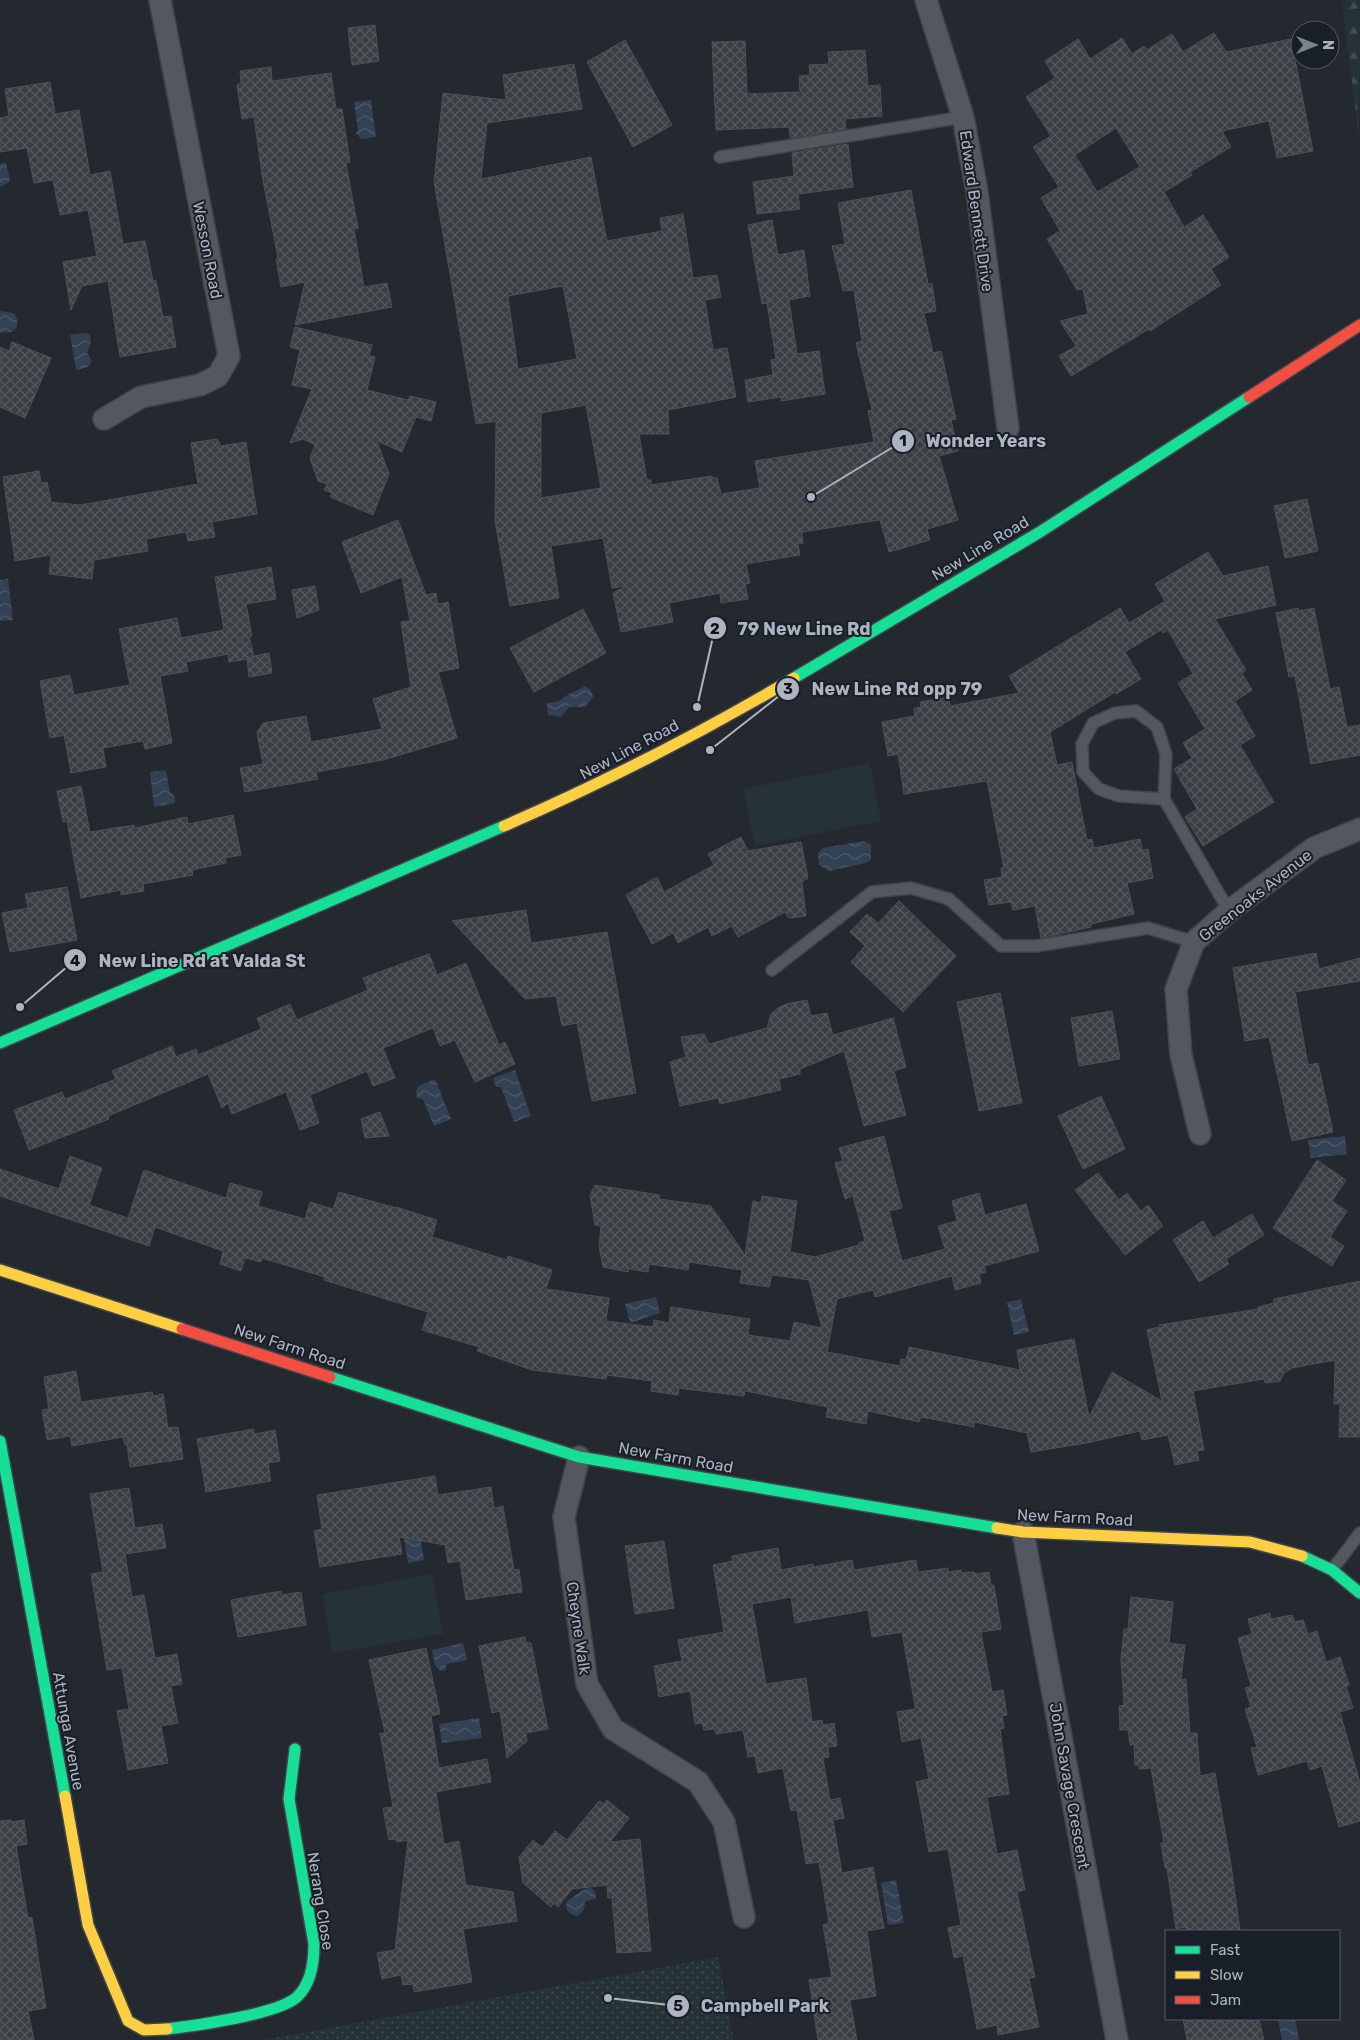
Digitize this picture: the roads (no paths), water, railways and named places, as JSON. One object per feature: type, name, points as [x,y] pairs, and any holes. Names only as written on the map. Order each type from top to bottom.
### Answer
[{"type":"street","name":"Wesson Road","points":[[104,419],[141,397],[200,386],[218,376],[229,356],[160,0]]},
{"type":"street","name":"Edward Bennett Drive","points":[[926,0],[963,117],[977,192],[1008,428]]},
{"type":"street","name":"New Line Road","points":[[0,1043],[576,795],[742,707],[1040,532],[1360,325]]},
{"type":"street","name":"Greenoaks Avenue","points":[[1200,1134],[1180,1055],[1176,989],[1194,942],[1229,910],[1314,848],[1360,829]]},
{"type":"street","name":"New Farm Road","points":[[0,1270],[579,1457],[1023,1532],[1250,1542],[1295,1553],[1332,1570],[1360,1593]]},
{"type":"street","name":"Attunga Avenue","points":[[0,1442],[88,1925],[128,2021]]},
{"type":"street","name":"Cheyne Walk","points":[[579,1457],[564,1517],[586,1684],[613,1729],[698,1782],[724,1822],[744,1917]]},
{"type":"street","name":"John Savage Crescent","points":[[1023,1532],[1116,2040]]},
{"type":"street","name":"Nerang Close","points":[[128,2021],[136,2028],[154,2031],[271,2010],[291,2002],[308,1983],[314,1957],[314,1944],[289,1799],[295,1749]]},
{"type":"lane","points":[[720,157],[963,117]]},
{"type":"lane","points":[[1164,799],[1119,796],[1099,789],[1083,772],[1082,744],[1093,723],[1115,713],[1136,711],[1157,727],[1166,754],[1164,799],[1229,910]]},
{"type":"lane","points":[[772,970],[872,892],[911,888],[949,899],[1002,946],[1036,946],[1148,928],[1194,942]]},
{"type":"lane","points":[[1332,1570],[1360,1533]]},
{"type":"water","points":[[371,100],[376,137],[361,139],[356,133],[358,130],[354,102]]},
{"type":"water","points":[[6,163],[10,180],[0,187],[0,164]]},
{"type":"water","points":[[0,311],[14,313],[17,319],[17,327],[12,332],[0,333]]},
{"type":"water","points":[[85,333],[90,335],[91,342],[87,353],[92,361],[88,367],[76,370],[70,335]]},
{"type":"water","points":[[8,579],[13,620],[0,621],[0,580]]},
{"type":"water","points":[[585,686],[591,690],[593,697],[585,707],[569,707],[561,717],[548,715],[547,703],[560,701]]},
{"type":"water","points":[[166,770],[170,792],[175,797],[175,803],[154,807],[150,772]]},
{"type":"water","points":[[864,841],[871,845],[871,859],[866,863],[829,871],[819,865],[818,853],[823,848]]},
{"type":"water","points":[[515,1070],[531,1116],[514,1122],[501,1087],[496,1087],[493,1078]]},
{"type":"water","points":[[435,1079],[451,1119],[434,1126],[423,1099],[417,1098],[416,1091],[419,1086]]},
{"type":"water","points":[[1345,1136],[1347,1154],[1311,1158],[1308,1140]]},
{"type":"water","points":[[656,1297],[660,1313],[630,1323],[625,1304]]},
{"type":"water","points":[[1021,1299],[1029,1332],[1014,1335],[1007,1302]]},
{"type":"water","points":[[416,1513],[424,1560],[408,1563],[400,1515]]},
{"type":"water","points":[[463,1643],[467,1660],[447,1664],[445,1670],[441,1671],[435,1666],[432,1650]]},
{"type":"water","points":[[479,1718],[482,1738],[442,1743],[439,1724]]},
{"type":"water","points":[[896,1880],[904,1923],[888,1925],[881,1883]]},
{"type":"water","points":[[591,1888],[595,1892],[596,1898],[585,1902],[584,1909],[578,1916],[570,1914],[567,1910],[566,1902],[584,1889]]},
{"type":"water","points":[[1278,2020],[1295,2020],[1299,2040],[1282,2040]]},
{"type":"place","name":"Wonder Years","points":[[811,497]]},
{"type":"place","name":"79 New Line Rd","points":[[697,707]]},
{"type":"place","name":"New Line Rd opp 79","points":[[710,750]]},
{"type":"place","name":"New Line Rd at Valda St","points":[[20,1007]]},
{"type":"place","name":"Campbell Park","points":[[608,1998]]}]
